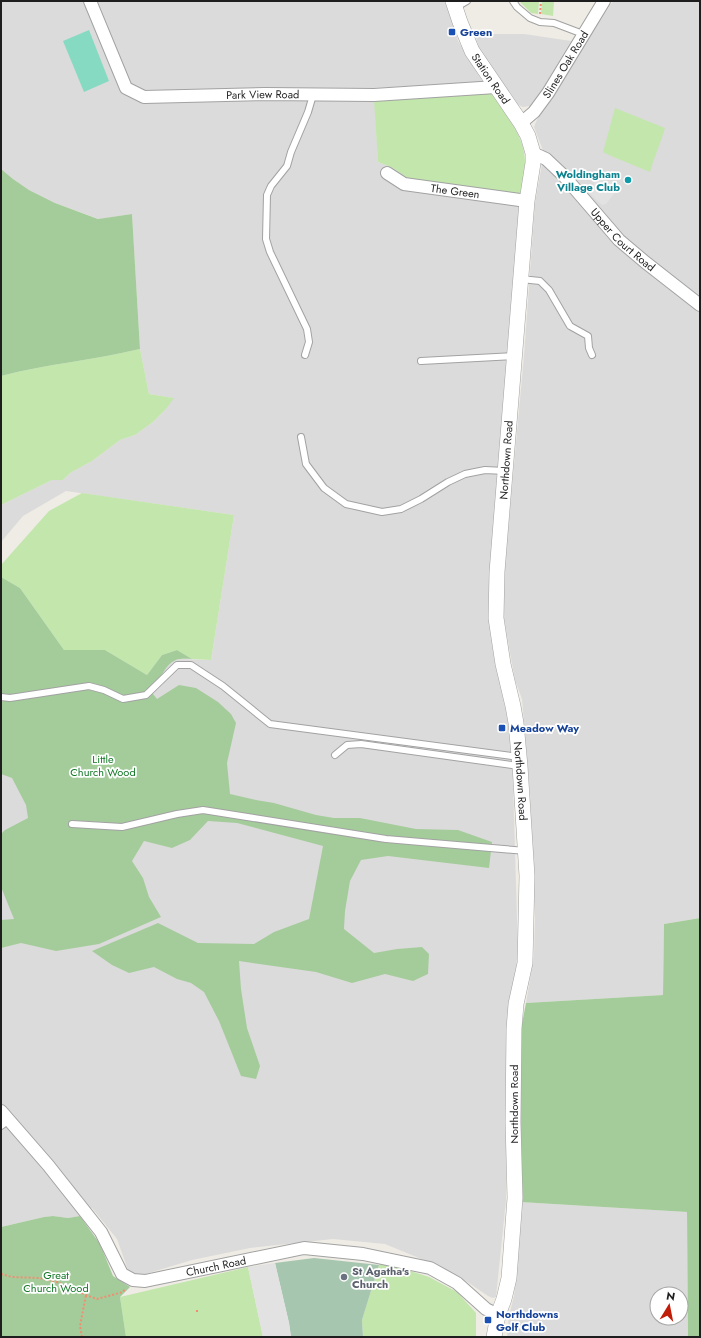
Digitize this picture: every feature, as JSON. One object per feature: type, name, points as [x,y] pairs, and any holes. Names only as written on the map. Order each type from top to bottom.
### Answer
[{"type":"street","name":"Park View Road","points":[[90,1],[126,88],[144,97],[265,94],[374,95],[496,87]]},
{"type":"street","name":"Slines Oak Road","points":[[521,123],[534,112],[539,105],[604,1]]},
{"type":"street","name":"Station Road","points":[[459,3],[465,37],[472,51],[521,123],[528,136],[533,153]]},
{"type":"street","name":"Northdown Road","points":[[494,1337],[498,1315],[509,1278],[515,1198],[513,1122],[514,1028],[516,1004],[525,962],[527,876],[520,762],[513,706],[503,664],[496,618],[497,572],[526,201],[533,163],[533,153]]},
{"type":"street","name":"Upper Court Road","points":[[533,153],[546,159],[564,176],[620,240],[645,262],[700,305]]},
{"type":"street","name":"The Green","points":[[386,173],[404,184],[526,201]]},
{"type":"street","points":[[4,1119],[48,1165],[101,1232],[122,1274],[133,1280]]},
{"type":"street","name":"Church Road","points":[[133,1280],[145,1281],[304,1248],[363,1254],[430,1268],[456,1283],[486,1309],[498,1315]]},
{"type":"lane","points":[[513,1],[517,7],[530,18],[540,22],[554,23],[583,34]]},
{"type":"lane","points":[[305,355],[308,342],[307,329],[270,252],[266,239],[266,207],[267,195],[271,186],[287,166],[313,95]]},
{"type":"lane","points":[[521,279],[540,281],[549,290],[570,326],[588,336],[589,348],[592,355]]},
{"type":"lane","points":[[421,361],[515,356]]},
{"type":"lane","points":[[302,437],[306,464],[324,488],[346,504],[382,512],[401,509],[465,474],[485,470],[505,471]]},
{"type":"lane","points":[[1,697],[10,698],[90,686],[104,690],[123,699],[146,695],[177,665],[191,664],[223,686],[270,724],[520,762]]},
{"type":"lane","points":[[335,755],[346,745],[361,744],[520,762]]},
{"type":"lane","points":[[72,824],[122,827],[177,814],[204,810],[386,839],[526,851]]},
{"type":"path","points":[[540,22],[541,1]]},
{"type":"path","points":[[1,1274],[12,1277],[39,1278],[57,1282],[86,1296],[97,1298],[108,1297],[123,1292],[133,1280]]},
{"type":"path","points":[[82,1337],[80,1326],[86,1296]]},
{"type":"shaded area","points":[[1,1],[446,1],[458,41],[483,82],[374,88],[378,162],[393,168],[409,179],[521,195],[498,666],[512,748],[518,952],[507,1034],[506,1200],[496,1297],[493,1298],[488,1296],[463,1279],[436,1265],[385,1244],[333,1239],[250,1248],[192,1260],[135,1276],[128,1270],[117,1239],[92,1208],[80,1216],[68,1218],[53,1216],[44,1217],[1,1227],[1,694],[122,694],[173,661],[181,659],[211,660],[234,515],[66,491],[23,516],[1,542],[1,505],[52,480],[63,480],[70,473],[92,461],[120,440],[135,435],[153,422],[166,409],[173,398],[149,394],[140,349],[132,214],[99,219],[55,203],[29,190],[1,169]]},
{"type":"shaded area","points":[[613,1],[700,1],[700,918],[664,924],[663,995],[526,1003],[534,956],[535,919],[530,794],[522,699],[515,680],[504,619],[504,574],[524,356],[535,203],[544,153],[534,127],[539,115]]},
{"type":"shaded area","points":[[475,34],[524,34],[571,41],[542,90],[530,106],[523,107],[516,104],[479,48]]},
{"type":"shaded area","points":[[598,176],[620,186],[606,204],[602,205],[589,193]]},
{"type":"shaded area","points":[[520,1202],[687,1212],[688,1286],[649,1286],[649,1326],[688,1326],[688,1337],[507,1337],[509,1316],[514,1296]]},
{"type":"shaded area","points":[[275,1263],[291,1337],[263,1337],[248,1267]]},
{"type":"green space","points":[[519,1],[539,1],[538,14],[531,13]]},
{"type":"green space","points":[[542,1],[554,1],[553,16],[541,14]]},
{"type":"green space","points":[[89,30],[109,81],[84,92],[63,41]]},
{"type":"green space","points":[[486,91],[493,94],[519,136],[525,164],[521,195],[409,179],[393,168],[378,162],[374,100]]},
{"type":"green space","points":[[615,108],[665,128],[650,172],[603,152]]},
{"type":"green space","points":[[1,169],[29,190],[55,203],[98,219],[132,214],[140,349],[1,376]]},
{"type":"green space","points":[[140,349],[149,394],[174,398],[166,409],[153,422],[135,435],[120,440],[92,461],[70,473],[63,480],[52,480],[1,505],[1,376]]},
{"type":"green space","points":[[82,493],[234,515],[211,660],[192,659],[177,650],[162,655],[147,675],[105,650],[64,650],[20,588],[1,577],[1,565],[49,511]]},
{"type":"green space","name":"Little Church Wood","points":[[1,577],[20,588],[64,650],[105,650],[147,675],[162,655],[177,650],[192,659],[178,659],[170,663],[156,683],[149,689],[157,699],[179,685],[196,688],[218,702],[231,714],[236,723],[227,763],[230,794],[334,818],[360,818],[416,829],[458,830],[492,842],[489,868],[388,856],[361,860],[350,881],[345,911],[344,929],[374,953],[422,947],[429,954],[428,974],[413,981],[385,974],[352,983],[316,972],[239,961],[241,989],[247,1028],[260,1066],[256,1079],[241,1076],[219,1021],[204,992],[191,983],[177,979],[154,967],[129,973],[112,965],[92,951],[158,923],[198,943],[254,944],[274,932],[309,919],[323,846],[237,823],[208,821],[190,840],[172,848],[144,841],[132,861],[143,878],[149,897],[161,917],[99,944],[56,951],[21,943],[1,948],[1,920],[14,919],[1,887],[1,834],[5,830],[28,818],[26,805],[12,778],[1,774],[1,703],[3,694],[1,694]]},
{"type":"green space","points":[[700,918],[700,1337],[688,1337],[689,1286],[688,1286],[687,1212],[520,1202],[519,1039],[526,1003],[663,995],[664,924]]},
{"type":"green space","name":"Great Church Wood","points":[[53,1216],[68,1218],[80,1216],[100,1244],[113,1276],[130,1287],[120,1297],[126,1337],[1,1337],[1,1227]]},
{"type":"green space","points":[[314,1258],[379,1265],[362,1320],[363,1337],[291,1337],[275,1263]]},
{"type":"green space","points":[[382,1262],[429,1277],[457,1292],[476,1313],[476,1337],[363,1337],[362,1320],[379,1265]]},
{"type":"green space","points":[[248,1267],[263,1337],[126,1337],[120,1297]]},
{"type":"place","name":"Green","points":[[452,32]]},
{"type":"place","name":"Woldingham Village Club","points":[[628,180]]},
{"type":"place","name":"Meadow Way","points":[[502,728]]},
{"type":"place","name":"St Agatha's Church","points":[[344,1277]]},
{"type":"place","name":"Northdowns Golf Club","points":[[488,1320]]}]
